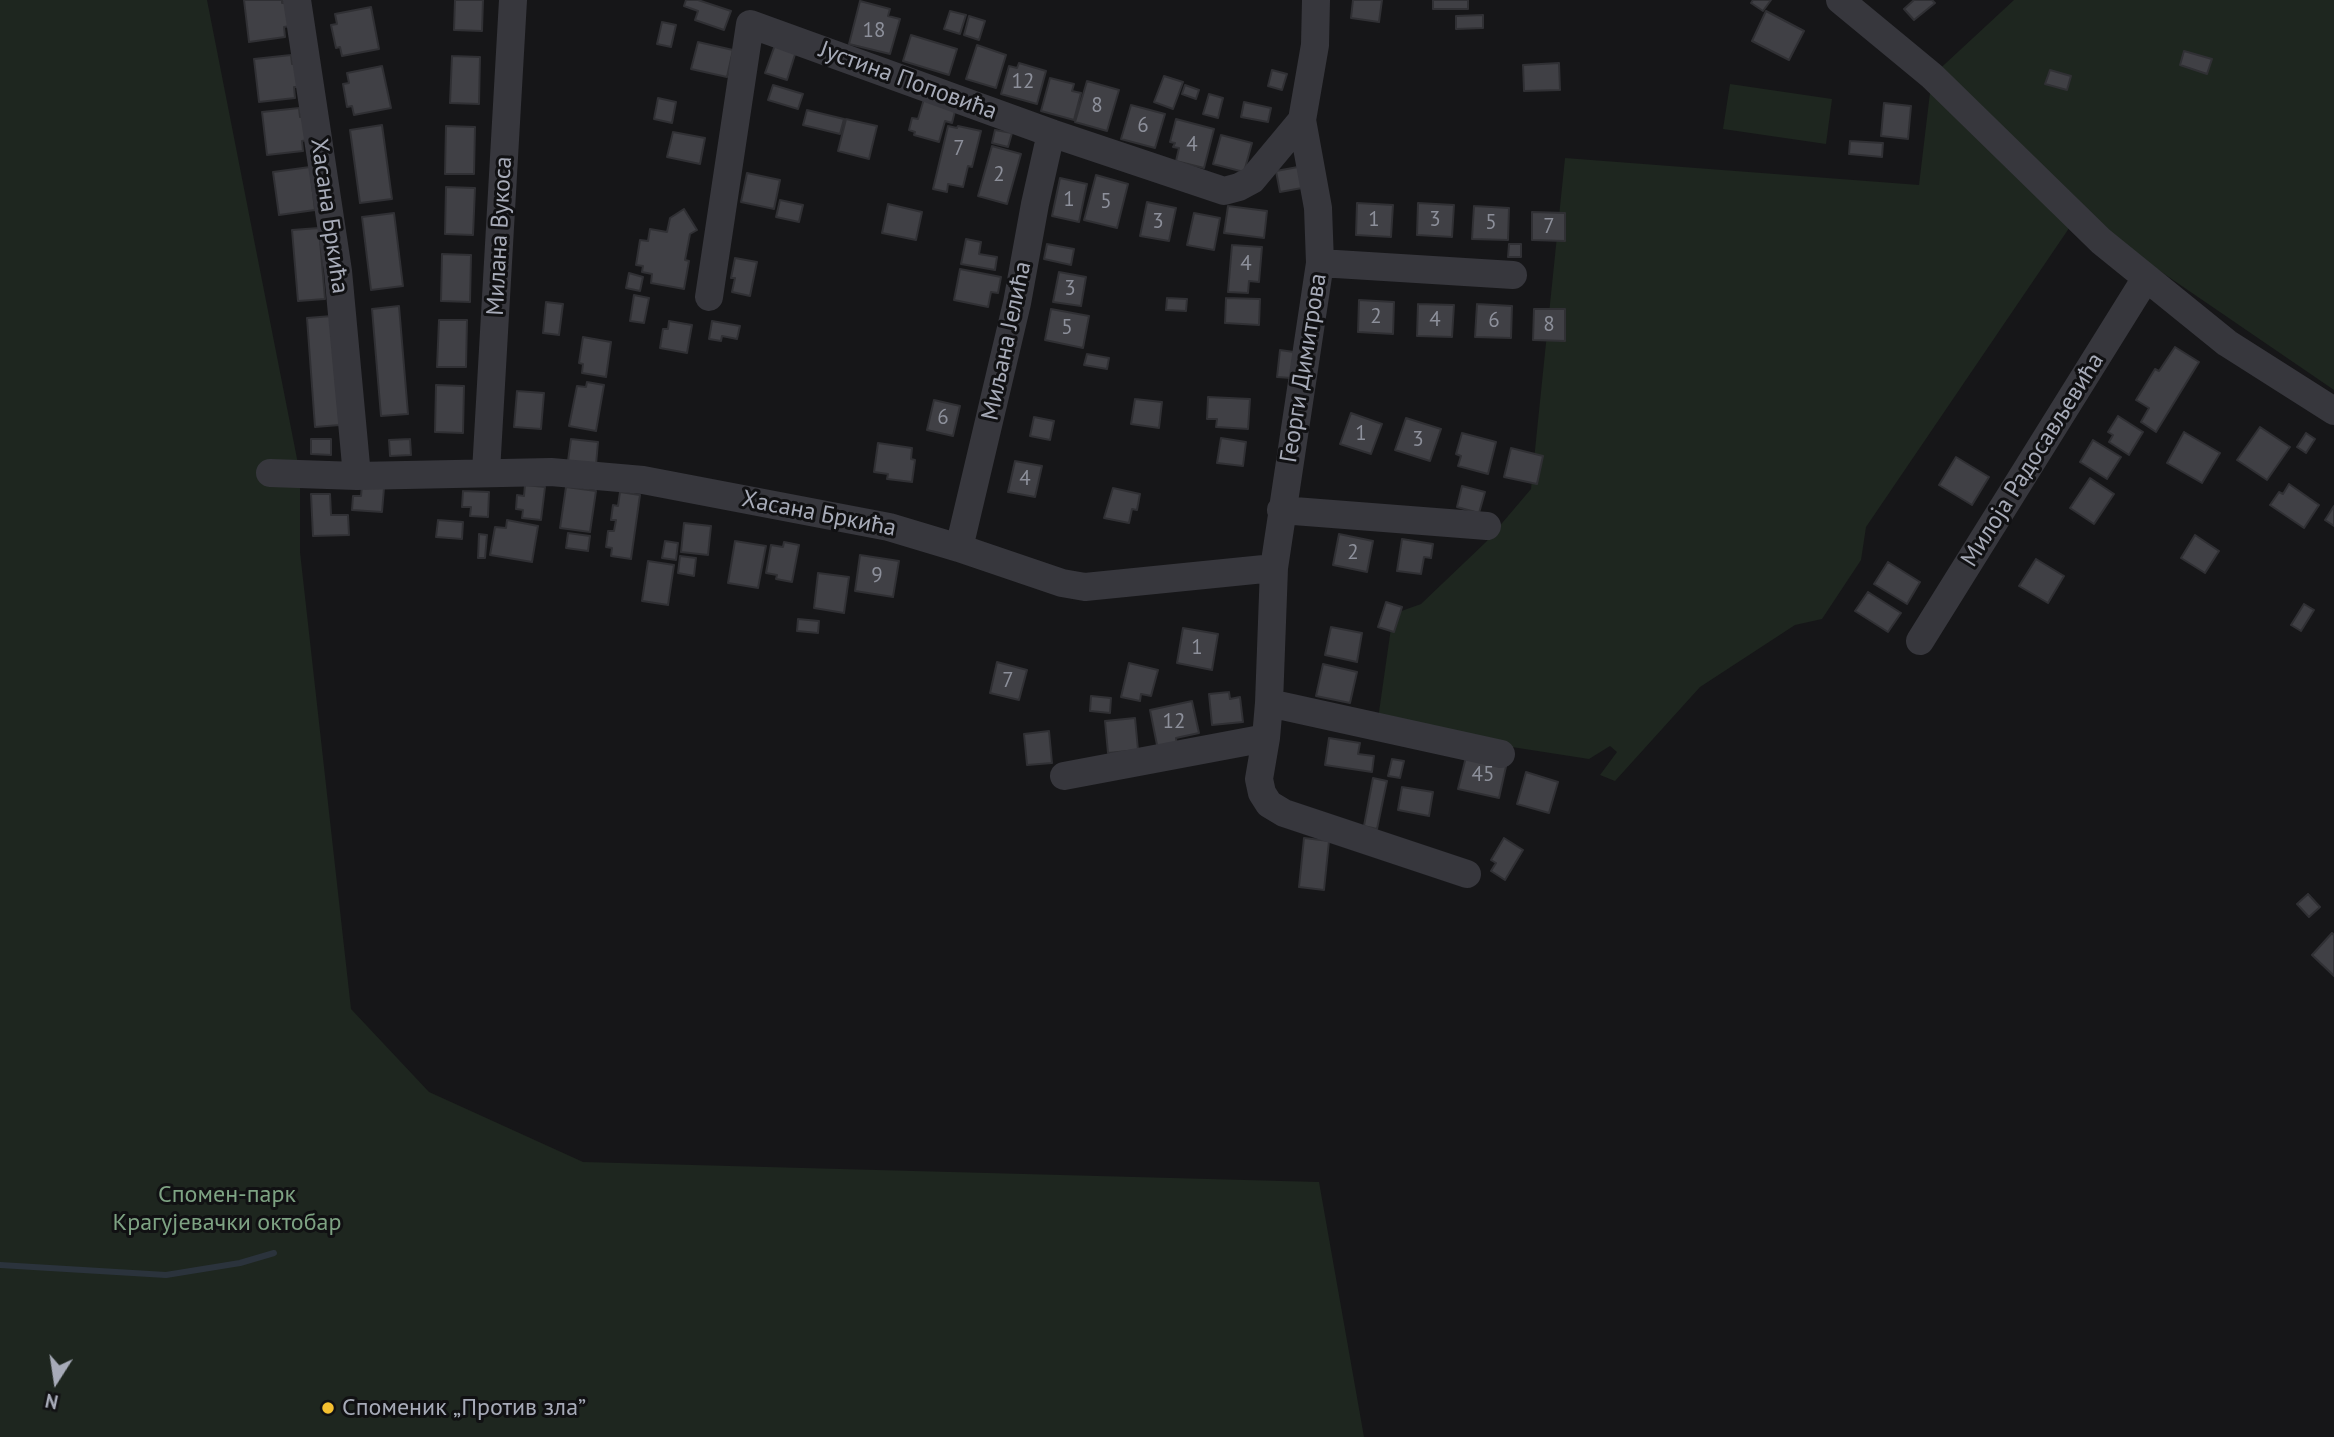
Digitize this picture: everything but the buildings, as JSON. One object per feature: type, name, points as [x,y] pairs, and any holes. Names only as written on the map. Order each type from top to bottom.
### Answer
[{"type":"street","name":"Хасана Бркића","points":[[297,0],[338,271],[357,476]]},
{"type":"street","name":"Милана Вукоса","points":[[486,472],[513,0]]},
{"type":"street","name":"Георги Димитрова","points":[[1317,0],[1315,45],[1302,120],[1318,208],[1320,263],[1274,568],[1269,703],[1259,779],[1262,793],[1269,804],[1284,813],[1467,874]]},
{"type":"street","points":[[1840,0],[1932,76],[2101,242],[2227,343],[2334,411]]},
{"type":"street","name":"Јустина Поповића","points":[[709,297],[750,24],[1051,133],[1224,191],[1252,180],[1302,120]]},
{"type":"street","name":"Миљана Јелића","points":[[959,548],[1017,303],[1051,133]]},
{"type":"street","points":[[1320,263],[1513,275]]},
{"type":"street","name":"Милоја Радосављевића","points":[[1920,641],[2147,278]]},
{"type":"street","name":"Хасана Бркића","points":[[270,473],[357,476],[551,471],[643,480],[889,527],[1062,583],[1085,587],[1274,568]]},
{"type":"street","points":[[1282,510],[1487,526]]},
{"type":"street","points":[[1269,703],[1502,754]]},
{"type":"street","points":[[1064,776],[1266,738]]},
{"type":"green space","name":"Спомен-парк Крагујевачки октобар","points":[[0,0],[207,0],[300,474],[300,552],[351,1009],[429,1092],[583,1162],[1319,1182],[1364,1437],[0,1437]]},
{"type":"green space","points":[[2014,0],[2334,0],[2334,390],[2078,215],[1866,527],[1861,560],[1822,619],[1795,625],[1700,687],[1615,781],[1600,775],[1617,752],[1610,746],[1589,759],[1377,726],[1393,614],[1421,604],[1486,542],[1531,489],[1565,158],[1919,185],[1932,76]]},
{"type":"green space","points":[[1730,84],[1832,99],[1826,144],[1723,129]]},
{"type":"waterway","points":[[0,1265],[166,1275],[240,1263],[274,1253]]},
{"type":"place","name":"Споменик „Против зла”","points":[[328,1408]]}]
